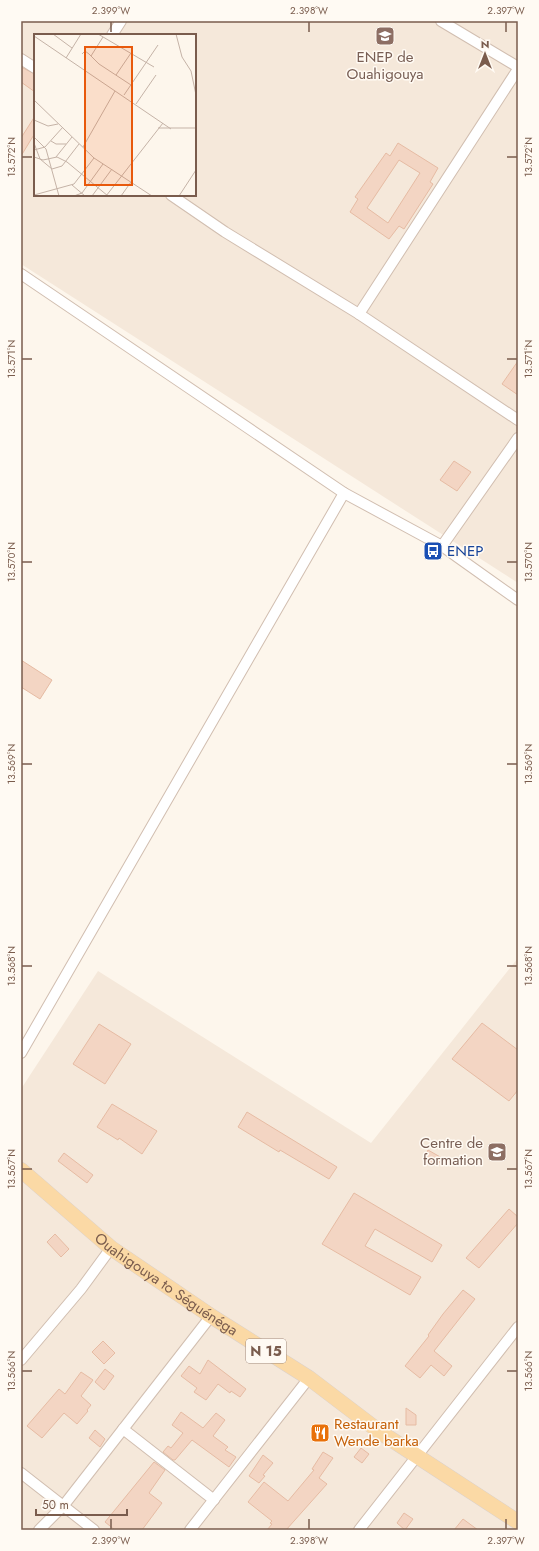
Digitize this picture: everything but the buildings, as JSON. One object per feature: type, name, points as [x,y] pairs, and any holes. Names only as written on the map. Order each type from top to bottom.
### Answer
[{"type":"main road","name":"Ouahigouya to Séguénéga","points":[[21,1170],[111,1248],[211,1316],[309,1378],[380,1432],[518,1522]]},
{"type":"street","points":[[113,34],[121,21]]},
{"type":"street","points":[[359,314],[518,68],[441,21]]},
{"type":"street","points":[[21,59],[34,67]]},
{"type":"street","points":[[172,196],[225,232],[359,314],[518,420]]},
{"type":"street","points":[[21,274],[344,493],[442,546],[518,600]]},
{"type":"street","points":[[442,546],[518,438]]},
{"type":"street","points":[[21,1053],[344,493]]},
{"type":"street","points":[[21,1360],[81,1289],[111,1248]]},
{"type":"street","points":[[39,1530],[64,1505],[211,1316]]},
{"type":"street","points":[[359,1530],[518,1327]]},
{"type":"street","points":[[190,1530],[309,1378]]},
{"type":"street","points":[[123,1429],[214,1500]]},
{"type":"street","points":[[21,1473],[64,1505],[94,1530]]},
{"type":"shaded area","points":[[21,21],[518,21],[518,583],[21,264]]},
{"type":"shaded area","points":[[518,958],[518,1530],[21,1530],[21,1089],[98,971],[371,1143]]},
{"type":"place","name":"ENEP de Ouahigouya","points":[[385,36]]},
{"type":"place","name":"ENEP","points":[[433,551]]},
{"type":"place","name":"Centre de formation","points":[[497,1152]]},
{"type":"place","name":"Restaurant Wende barka","points":[[320,1433]]}]
